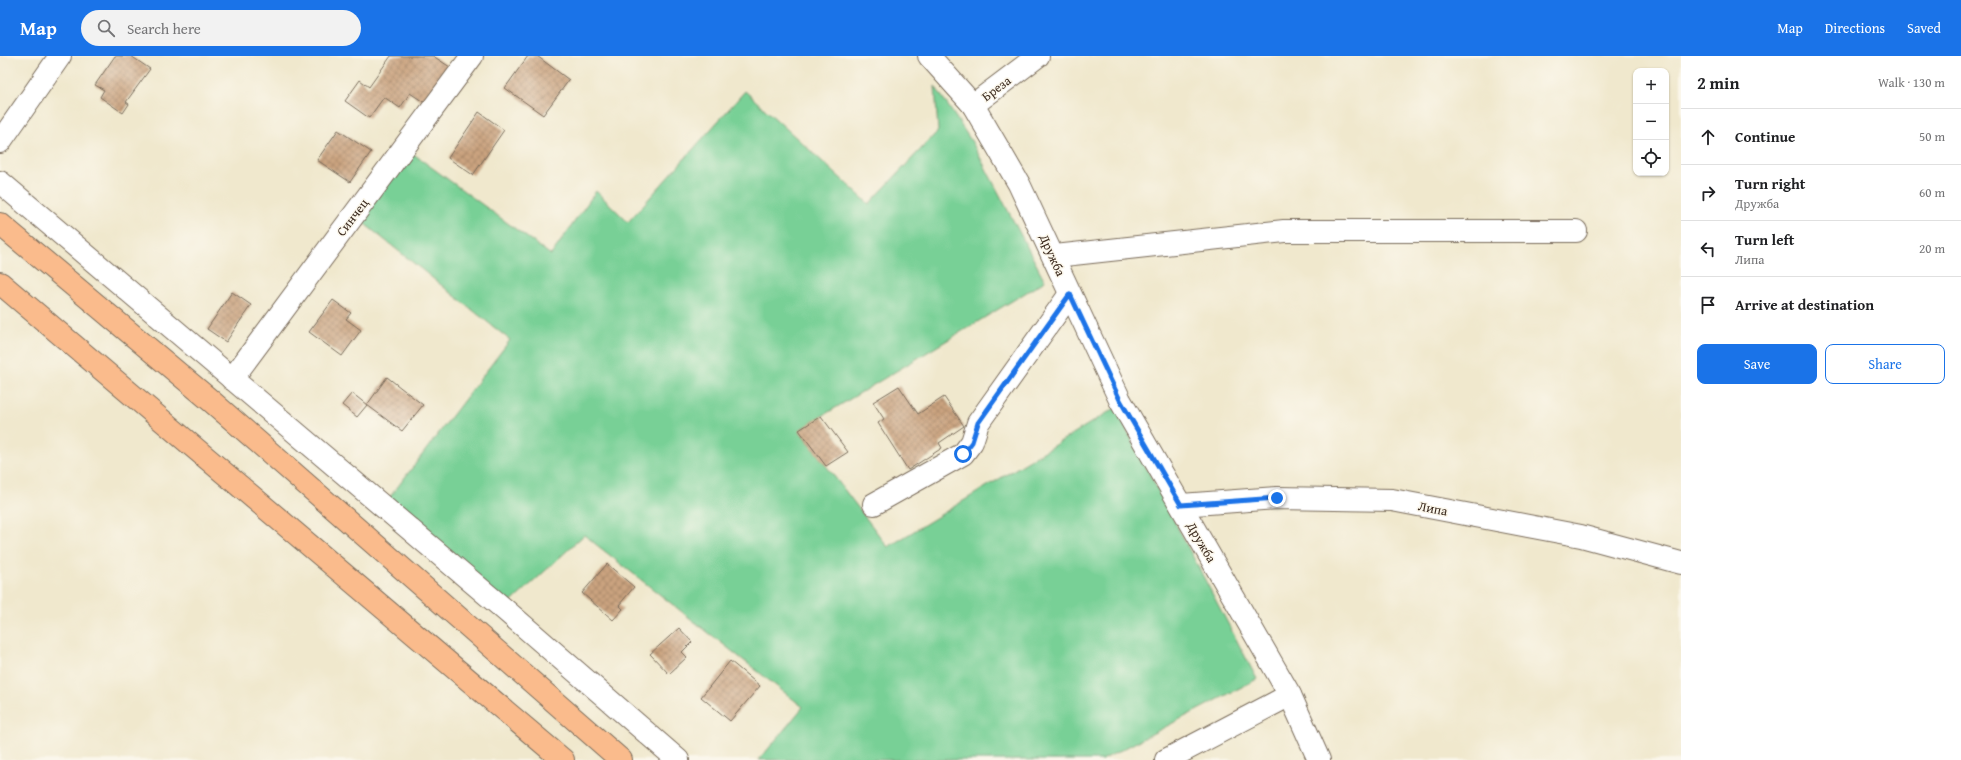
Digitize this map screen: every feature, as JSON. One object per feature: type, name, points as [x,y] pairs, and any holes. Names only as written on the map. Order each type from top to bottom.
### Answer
[{"type":"main road","points":[[0,224],[210,400],[621,760]]},
{"type":"main road","points":[[0,283],[563,760]]},
{"type":"street","points":[[0,142],[60,56]]},
{"type":"street","name":"Синчец","points":[[232,379],[472,56]]},
{"type":"street","name":"Дружба","points":[[929,56],[973,106],[1019,184],[1055,256],[1070,294],[1120,400],[1290,695],[1319,760]]},
{"type":"street","name":"Бреза","points":[[973,106],[1038,56]]},
{"type":"street","points":[[0,182],[498,604],[678,760]]},
{"type":"street","points":[[1055,256],[1284,231],[1576,231]]},
{"type":"street","points":[[874,504],[963,454],[972,442],[978,423],[1070,294]]},
{"type":"street","name":"Липа","points":[[1181,505],[1277,498],[1392,500],[1580,536],[1681,562]]},
{"type":"street","points":[[1166,760],[1290,695]]},
{"type":"green space","points":[[935,86],[972,142],[1045,281],[799,430],[888,547],[1115,408],[1257,679],[1102,760],[759,760],[803,707],[584,535],[504,609],[383,506],[510,340],[361,221],[408,150],[551,255],[596,191],[628,222],[745,91],[869,204],[938,131]]},
{"type":"building","points":[[115,56],[131,56],[150,69],[126,102],[129,104],[123,113],[100,97],[104,90],[95,85]]},
{"type":"building","points":[[391,56],[433,56],[450,67],[425,103],[410,93],[400,108],[384,97],[369,118],[345,101],[360,80],[369,87]]},
{"type":"building","points":[[528,56],[537,56],[569,80],[543,115],[505,88]]},
{"type":"building","points":[[479,112],[504,130],[473,175],[448,158]]},
{"type":"building","points":[[338,130],[371,152],[350,182],[317,160]]},
{"type":"building","points":[[232,292],[251,305],[226,342],[207,329]]},
{"type":"building","points":[[333,300],[351,313],[346,319],[361,330],[342,356],[309,332]]},
{"type":"building","points":[[387,377],[423,405],[402,431],[367,405]]},
{"type":"building","points":[[899,386],[918,414],[944,397],[964,426],[939,443],[942,448],[908,470],[878,423],[884,419],[873,402]]},
{"type":"building","points":[[352,393],[367,405],[357,417],[342,405]]},
{"type":"building","points":[[821,416],[848,452],[826,466],[799,430]]},
{"type":"building","points":[[607,564],[634,587],[619,605],[623,609],[613,620],[582,593]]},
{"type":"building","points":[[679,628],[692,642],[682,652],[687,657],[669,674],[650,654]]},
{"type":"building","points":[[730,661],[760,686],[730,721],[701,697]]},
{"type":"route","points":[[963,454],[972,442],[978,423],[1070,294],[1120,400],[1181,505],[1277,498]]}]
